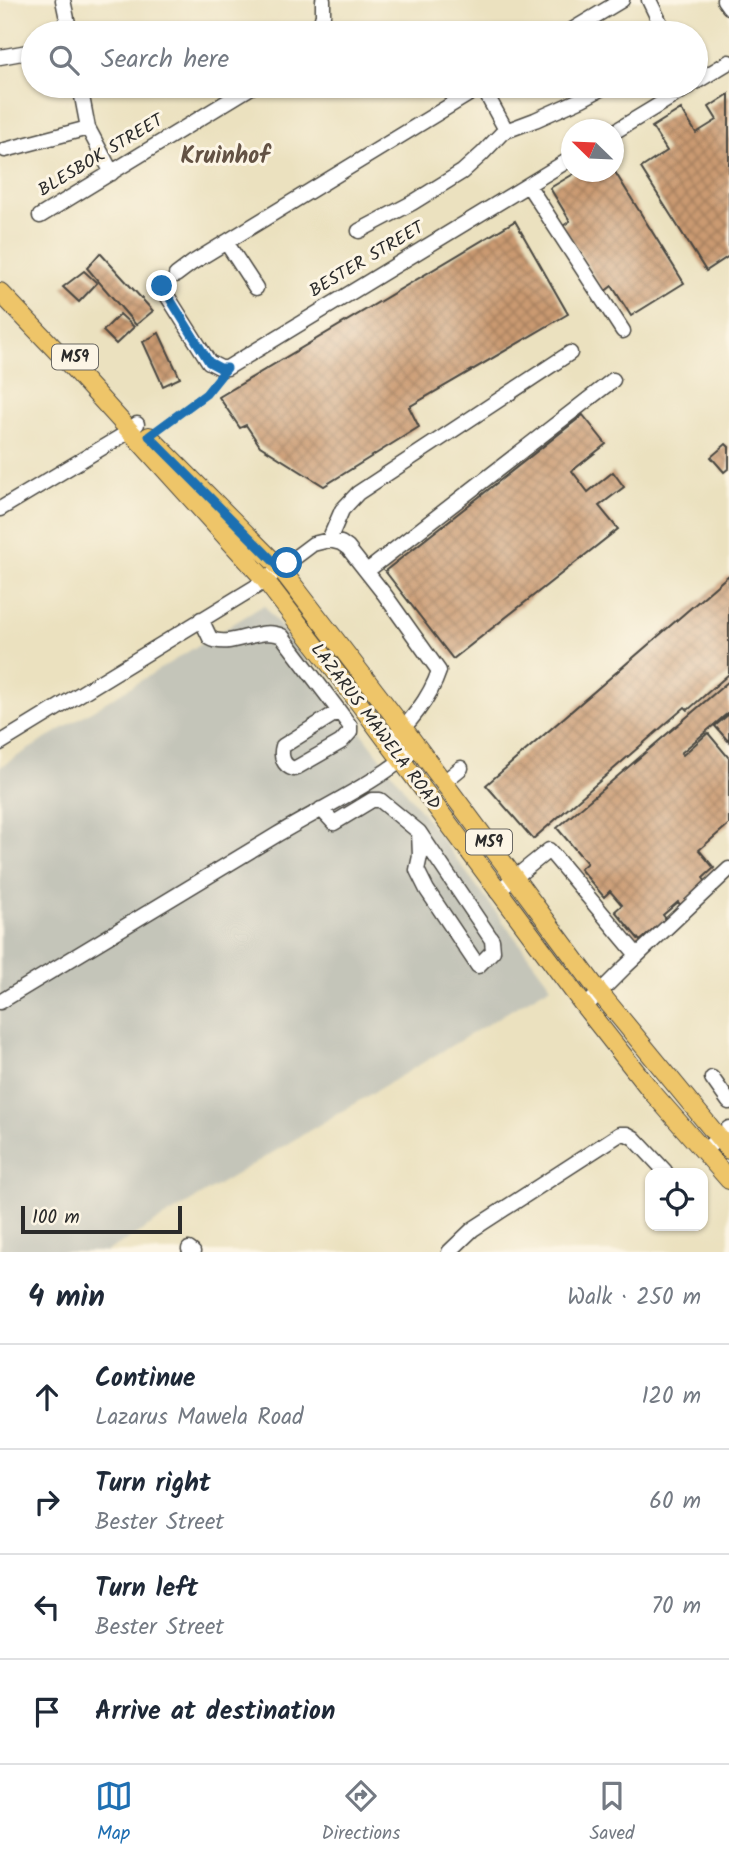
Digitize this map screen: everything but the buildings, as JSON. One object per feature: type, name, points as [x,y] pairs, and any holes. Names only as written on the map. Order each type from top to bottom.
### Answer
[{"type":"main road","name":"LAZARUS MAWELA ROAD","points":[[0,278],[139,430],[265,580],[585,1007],[729,1180]]},
{"type":"main road","name":"LAZARUS MAWELA ROAD","points":[[0,292],[72,367],[281,569],[418,747],[600,993],[725,1139]]},
{"type":"street","points":[[63,0],[67,21]]},
{"type":"street","points":[[321,21],[323,0]]},
{"type":"street","points":[[587,21],[622,0]]},
{"type":"street","points":[[649,0],[659,21]]},
{"type":"street","points":[[724,0],[729,7]]},
{"type":"street","points":[[0,57],[21,53]]},
{"type":"street","points":[[708,75],[729,62]]},
{"type":"street","points":[[82,98],[88,128],[112,173]]},
{"type":"street","name":"BLESBOK STREET","points":[[40,216],[234,98]]},
{"type":"street","points":[[176,275],[462,98]]},
{"type":"street","points":[[489,98],[506,130]]},
{"type":"street","points":[[359,231],[462,172],[506,130],[584,98]]},
{"type":"street","points":[[624,126],[670,98]]},
{"type":"street","points":[[5,150],[88,128]]},
{"type":"street","name":"BESTER STREET","points":[[227,368],[561,165]]},
{"type":"street","points":[[528,185],[624,331]]},
{"type":"street","points":[[226,242],[256,288]]},
{"type":"street","points":[[162,286],[209,362],[220,368],[227,368]]},
{"type":"street","points":[[329,540],[342,510],[358,493],[570,353]]},
{"type":"street","points":[[367,571],[613,380]]},
{"type":"street","points":[[0,509],[139,430]]},
{"type":"street","points":[[0,743],[265,580],[313,544],[329,540],[341,542],[348,548],[439,671],[432,687],[404,729],[387,743]]},
{"type":"street","points":[[201,619],[211,638],[219,642],[271,632],[282,636],[339,711],[349,726],[350,732],[341,742],[294,769],[288,767],[281,753],[283,746],[339,711]]},
{"type":"street","points":[[0,1002],[350,794],[401,762],[418,747]]},
{"type":"street","points":[[444,782],[461,768]]},
{"type":"street","points":[[321,809],[334,823],[372,800],[380,800],[419,832],[492,940],[492,951],[478,966],[427,890],[417,870],[420,856],[419,832]]},
{"type":"street","points":[[497,892],[549,850],[638,955]]},
{"type":"street","points":[[585,1007],[729,869]]},
{"type":"street","points":[[712,1078],[729,1102]]},
{"type":"street","points":[[449,1252],[473,1229],[623,1133],[634,1138],[662,1168]]},
{"type":"street","points":[[703,1152],[725,1139]]},
{"type":"path","points":[[139,430],[206,394],[227,368]]},
{"type":"shaded area","points":[[264,605],[551,986],[106,1252],[0,1252],[0,767]]},
{"type":"district","name":"Kruinhof","points":[[225,156]]},
{"type":"route","points":[[162,286],[209,362],[220,368],[227,368],[206,394],[149,436],[281,569],[287,563]]}]
